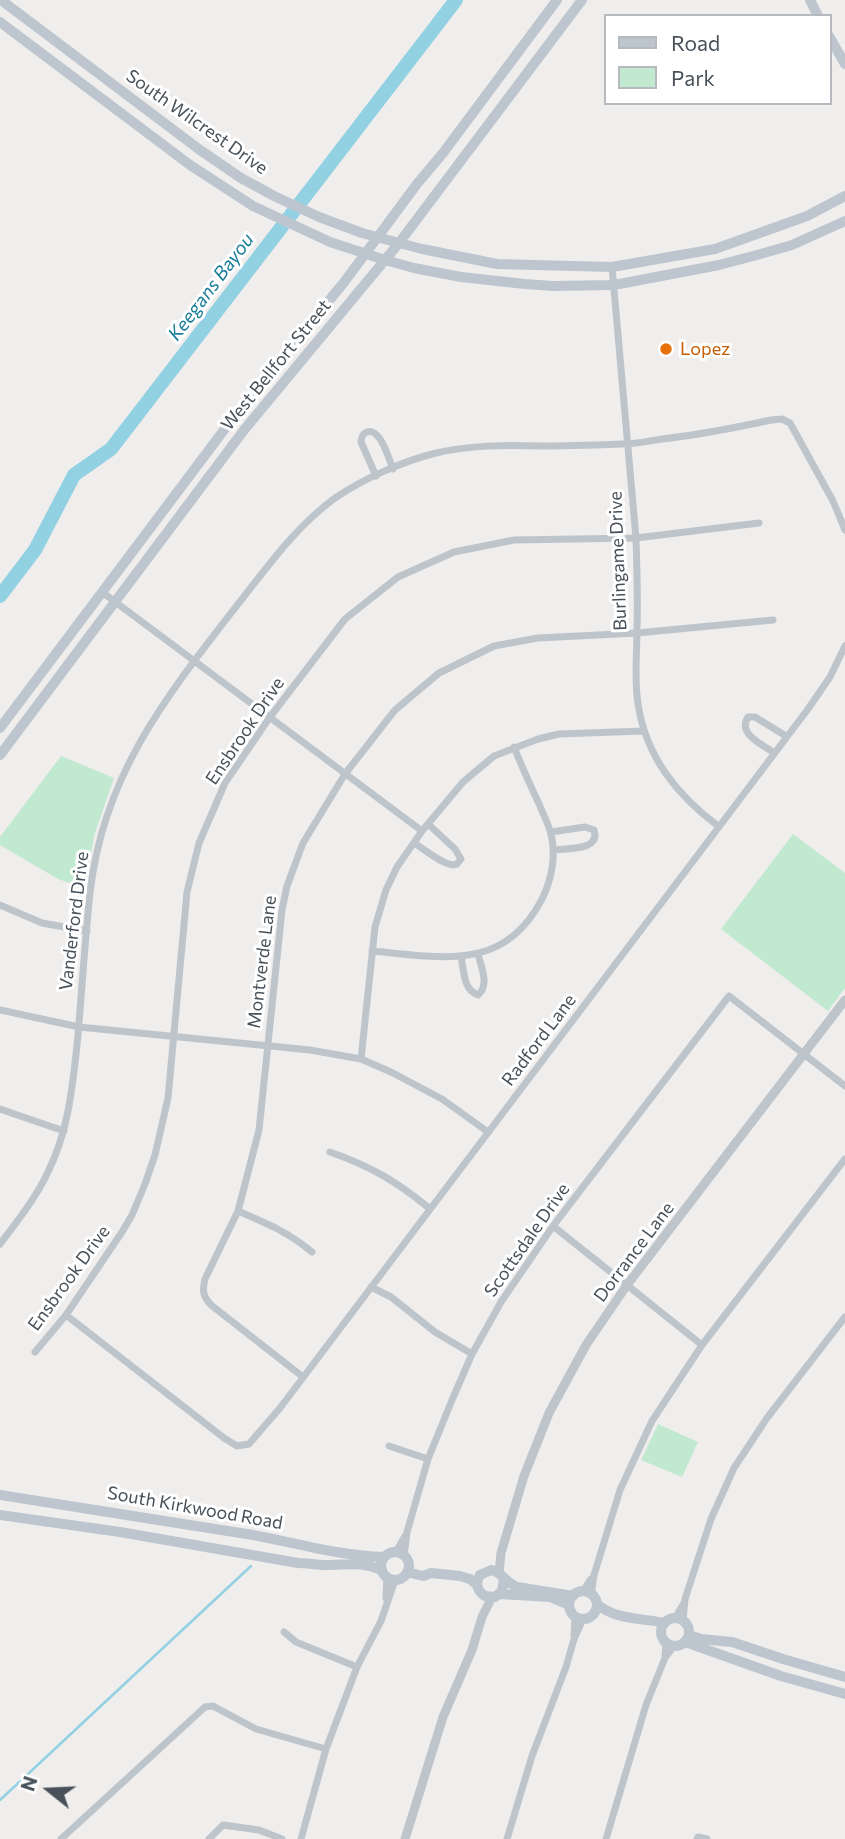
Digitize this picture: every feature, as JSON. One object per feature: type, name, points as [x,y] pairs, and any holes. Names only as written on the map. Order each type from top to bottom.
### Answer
[{"type":"main road","name":"South Wilcrest Drive","points":[[1,0],[241,178],[314,215],[399,243],[497,264],[612,267],[715,249],[807,216],[845,196]]},
{"type":"main road","name":"West Bellfort Street","points":[[0,727],[192,471],[365,254],[557,0]]},
{"type":"main road","name":"West Bellfort Street","points":[[0,755],[244,430],[399,243],[582,0]]},
{"type":"main road","name":"South Wilcrest Drive","points":[[0,22],[190,165],[233,194],[271,216],[365,254]]},
{"type":"main road","points":[[831,40],[845,64]]},
{"type":"main road","points":[[50,59],[60,45]]},
{"type":"main road","points":[[468,120],[483,131]]},
{"type":"main road","points":[[190,165],[200,150]]},
{"type":"main road","points":[[365,254],[444,274],[553,286],[614,285],[719,265],[792,245],[845,221]]},
{"type":"main road","points":[[715,249],[719,265]]},
{"type":"main road","points":[[525,284],[527,265]]},
{"type":"main road","points":[[299,337],[312,346]]},
{"type":"main road","points":[[192,471],[206,481]]},
{"type":"main road","name":"South Kirkwood Road","points":[[0,1495],[122,1513],[356,1555],[384,1557]]},
{"type":"main road","points":[[17,1518],[19,1498]]},
{"type":"main road","points":[[120,1532],[122,1513]]},
{"type":"main road","name":"South Kirkwood Road","points":[[0,1515],[120,1532],[298,1563],[359,1563],[388,1575]]},
{"type":"main road","points":[[195,1545],[201,1527]]},
{"type":"main road","points":[[298,1563],[302,1545]]},
{"type":"main road","points":[[404,1561],[402,1577],[388,1575],[382,1563],[384,1557],[390,1553],[404,1561],[423,1576],[431,1573],[460,1576],[583,1598],[604,1611],[624,1617],[701,1639],[732,1642],[845,1676]]},
{"type":"main road","points":[[583,1598],[571,1614],[675,1632],[781,1676],[845,1694]]},
{"type":"main road","points":[[583,1598],[596,1609],[583,1617]]},
{"type":"street","name":"Burlingame Drive","points":[[612,267],[636,538],[636,684],[643,731],[670,780],[694,808],[718,826]]},
{"type":"street","name":"Vanderford Drive","points":[[0,1244],[47,1174],[64,1131],[79,1027],[91,888],[102,834],[123,772],[152,721],[194,661],[287,542],[335,498],[376,476],[433,453],[500,445],[628,444],[692,436],[782,419],[790,424],[833,501],[845,530]]},
{"type":"street","points":[[376,476],[361,442],[367,432],[378,435],[393,469]]},
{"type":"street","name":"Ensbrook Drive","points":[[35,1352],[66,1315],[122,1232],[132,1215],[155,1155],[168,1098],[187,892],[199,843],[226,783],[270,717],[345,620],[398,577],[454,552],[514,540],[636,538],[759,523]]},
{"type":"street","points":[[102,592],[422,831]]},
{"type":"street","name":"Montverde Lane","points":[[303,1377],[207,1301],[202,1289],[238,1211],[259,1130],[282,910],[287,886],[303,843],[345,774],[395,710],[439,673],[494,646],[537,638],[637,633],[773,620]]},
{"type":"street","name":"Radford Lane","points":[[66,1315],[224,1438],[237,1446],[246,1446],[254,1440],[654,915],[830,677],[845,646]]},
{"type":"street","points":[[774,753],[748,734],[745,720],[755,717],[786,736]]},
{"type":"street","points":[[361,1059],[375,926],[386,890],[397,867],[422,831],[463,782],[494,756],[514,747],[559,734],[643,731]]},
{"type":"street","points":[[372,951],[444,957],[478,954],[510,940],[523,928],[537,908],[548,887],[552,869],[551,832],[514,747]]},
{"type":"street","points":[[414,843],[445,864],[457,864],[461,859],[455,849],[428,824]]},
{"type":"street","points":[[551,832],[584,827],[594,830],[596,834],[592,844],[553,850]]},
{"type":"street","points":[[0,905],[42,923],[87,930]]},
{"type":"street","points":[[461,956],[468,989],[478,995],[485,985],[478,954]]},
{"type":"street","name":"Scottsdale Drive","points":[[404,1561],[407,1532],[428,1460],[472,1354],[501,1302],[553,1226],[729,996],[803,1055]]},
{"type":"street","name":"Dorrance Lane","points":[[405,1839],[443,1717],[472,1650],[524,1476],[549,1413],[586,1345],[627,1285],[844,1002]]},
{"type":"street","points":[[0,1010],[79,1027],[310,1050],[361,1059],[442,1099],[488,1132]]},
{"type":"street","points":[[803,1055],[845,1086]]},
{"type":"street","points":[[0,1110],[64,1131]]},
{"type":"street","points":[[330,1152],[385,1175],[429,1208]]},
{"type":"street","points":[[583,1598],[594,1575],[620,1490],[652,1421],[702,1345],[845,1159]]},
{"type":"street","points":[[238,1211],[284,1231],[312,1252]]},
{"type":"street","points":[[553,1226],[702,1345]]},
{"type":"street","points":[[371,1287],[391,1297],[435,1332],[472,1354]]},
{"type":"street","points":[[606,1839],[646,1705],[675,1632],[711,1518],[734,1468],[767,1418],[845,1317]]},
{"type":"street","points":[[389,1446],[428,1460]]},
{"type":"street","points":[[300,1839],[326,1749],[357,1667],[381,1621],[388,1575]]},
{"type":"street","points":[[507,1839],[532,1756],[583,1617]]},
{"type":"street","points":[[284,1632],[296,1642],[357,1667]]},
{"type":"street","points":[[61,1839],[205,1707],[213,1706],[256,1729],[326,1749]]},
{"type":"street","points":[[209,1839],[223,1825],[259,1830],[282,1839]]},
{"type":"street","points":[[697,1839],[707,1839]]},
{"type":"green space","points":[[61,756],[114,778],[95,833],[84,888],[58,879],[0,845],[0,837]]},
{"type":"green space","points":[[793,834],[845,873],[845,988],[828,1011],[721,929]]},
{"type":"green space","points":[[658,1424],[698,1442],[682,1477],[641,1460]]},
{"type":"waterway","name":"Keegans Bayou","points":[[0,596],[35,550],[74,475],[111,449],[456,0]]},
{"type":"waterway","points":[[0,1800],[251,1566]]},
{"type":"place","name":"Lopez","points":[[666,349]]}]
